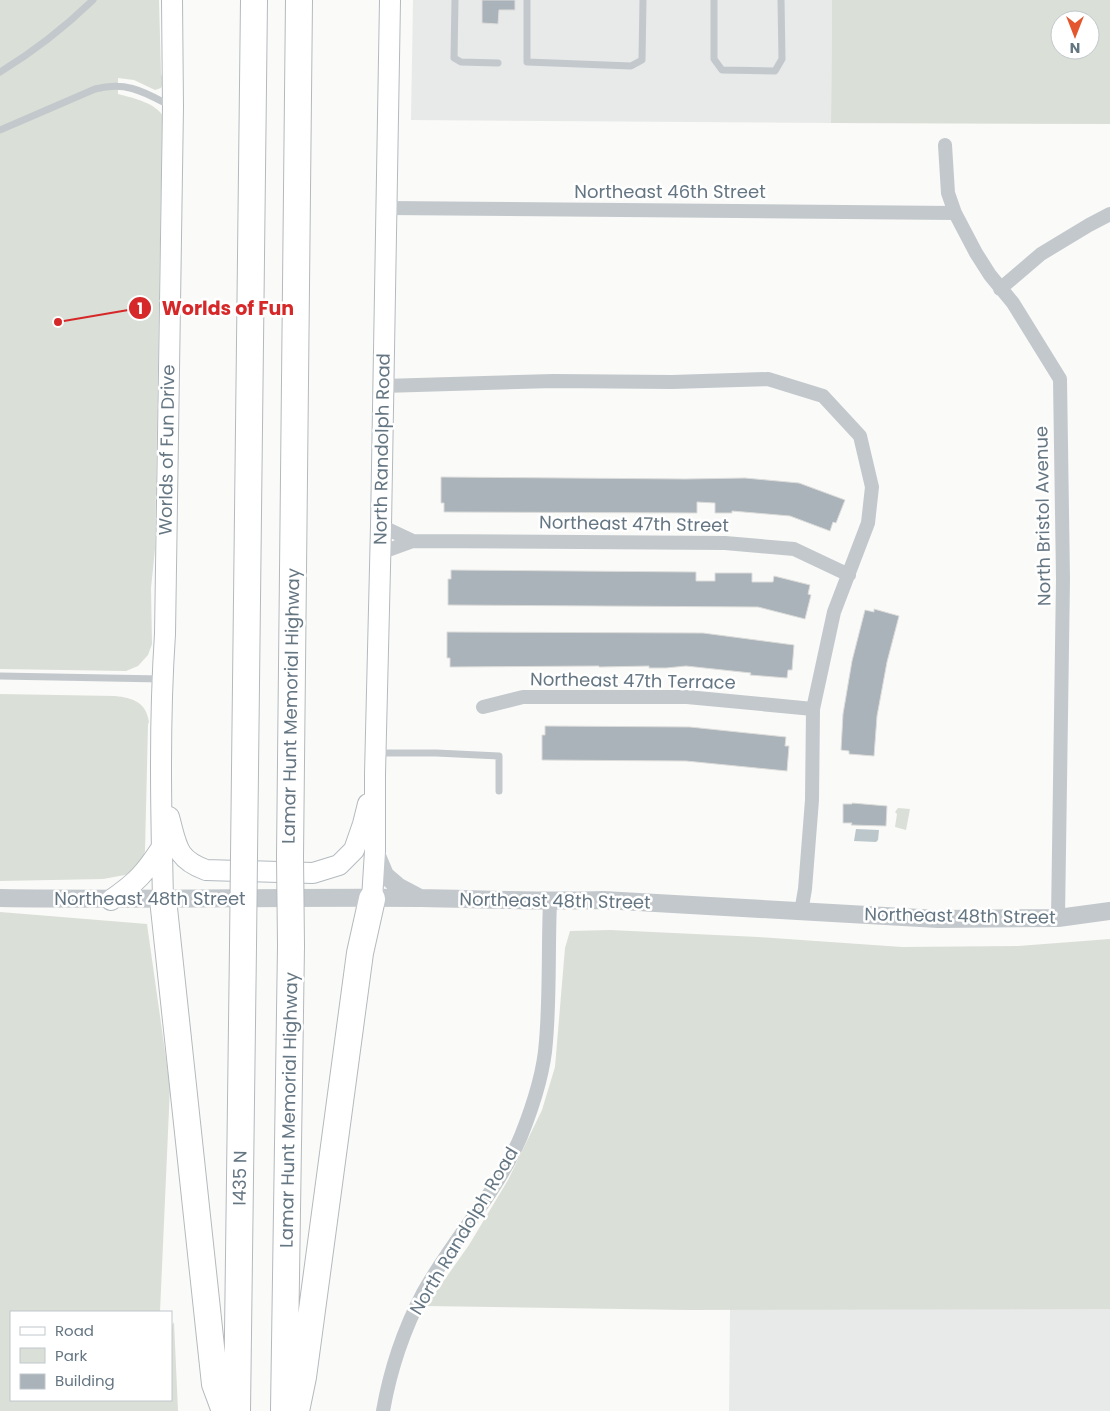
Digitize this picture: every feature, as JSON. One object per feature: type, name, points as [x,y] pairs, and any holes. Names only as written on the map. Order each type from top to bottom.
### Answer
[{"type":"highway","name":"I435 N","points":[[237,1411],[254,0]]},
{"type":"highway","name":"Lamar Hunt Memorial Highway","points":[[284,1411],[291,946],[290,857],[299,0]]},
{"type":"highway","points":[[163,899],[215,1384],[225,1411]]},
{"type":"highway","points":[[296,1411],[303,1377],[360,953],[372,899]]},
{"type":"main road","name":"Worlds of Fun Drive","points":[[163,899],[162,679],[165,634],[172,0]]},
{"type":"main road","name":"North Randolph Road","points":[[372,899],[375,851],[375,753],[390,0]]},
{"type":"main road","points":[[161,789],[175,841],[183,858],[192,865],[206,870],[313,873],[340,865],[354,850],[363,824],[375,774]]},
{"type":"main road","points":[[111,900],[133,885],[148,868],[162,847]]},
{"type":"street","name":"North Bristol Avenue","points":[[945,145],[948,193],[955,213],[976,253],[1000,289],[1013,303],[1060,379],[1064,579],[1058,918]]},
{"type":"street","name":"Northeast 46th Street","points":[[386,208],[955,213]]},
{"type":"street","points":[[1000,289],[1041,254],[1089,224],[1110,214]]},
{"type":"street","points":[[383,386],[552,381],[672,382],[768,379],[823,396],[860,436],[872,487],[868,524],[834,612],[813,709],[812,800],[802,912]]},
{"type":"street","name":"Northeast 47th Street","points":[[381,526],[413,541]]},
{"type":"street","name":"Northeast 47th Street","points":[[380,552],[413,541],[725,543],[794,549],[849,575]]},
{"type":"street","name":"Northeast 47th Terrace","points":[[483,707],[522,697],[687,697],[813,709]]},
{"type":"street","points":[[375,851],[385,875],[399,887],[421,898]]},
{"type":"street","name":"Northeast 48th Street","points":[[0,898],[111,900],[421,898],[550,902],[603,900],[938,919],[1058,918],[1110,911]]},
{"type":"street","name":"North Randolph Road","points":[[383,1411],[400,1346],[424,1293],[505,1168],[520,1138],[532,1107],[541,1074],[546,1042],[550,902]]},
{"type":"lane","points":[[0,72],[15,64],[74,18],[93,0]]},
{"type":"lane","points":[[455,0],[454,58],[461,62],[498,63]]},
{"type":"lane","points":[[527,0],[527,62],[631,66],[642,60],[643,0]]},
{"type":"lane","points":[[714,0],[714,59],[722,70],[774,70],[782,59],[781,0]]},
{"type":"lane","points":[[0,130],[95,89],[108,86],[122,85],[138,89],[172,106]]},
{"type":"lane","points":[[0,676],[162,679]]},
{"type":"lane","points":[[375,753],[499,756],[499,791]]},
{"type":"shaded area","points":[[413,0],[832,0],[831,123],[411,120]]},
{"type":"shaded area","points":[[856,829],[879,830],[878,840],[876,842],[854,841]]},
{"type":"shaded area","points":[[730,1309],[1110,1309],[1110,1411],[729,1411]]},
{"type":"green space","points":[[0,0],[159,0],[161,74],[164,82],[161,88],[155,90],[134,80],[118,78],[118,94],[137,99],[156,108],[164,118],[162,120],[155,549],[151,588],[152,644],[148,655],[138,666],[126,671],[0,669]]},
{"type":"green space","points":[[832,0],[1110,0],[1110,124],[831,123]]},
{"type":"green space","points":[[0,694],[115,696],[133,700],[142,706],[149,722],[145,851],[140,866],[125,875],[103,879],[0,881]]},
{"type":"green space","points":[[898,808],[910,809],[906,830],[895,827],[897,814],[895,812]]},
{"type":"green space","points":[[0,912],[147,924],[170,1087],[160,1311],[10,1311],[10,1401],[172,1401],[172,1325],[174,1322],[178,1411],[0,1411]]},
{"type":"green space","points":[[610,930],[758,937],[902,947],[1018,946],[1110,939],[1110,1309],[688,1310],[426,1306],[469,1245],[508,1180],[542,1110],[555,1067],[565,948],[570,931]]},
{"type":"building","points":[[482,0],[515,0],[515,10],[499,10],[498,24],[482,23]]},
{"type":"building","points":[[441,477],[745,478],[799,483],[845,500],[836,523],[833,522],[830,531],[790,516],[732,511],[732,513],[715,513],[715,503],[697,502],[697,513],[444,512],[444,503],[441,503]]},
{"type":"building","points":[[451,570],[696,572],[696,581],[715,581],[715,573],[752,573],[752,582],[773,582],[774,576],[810,585],[808,594],[811,595],[805,619],[758,607],[448,605],[448,579],[451,579]]},
{"type":"building","points":[[874,609],[899,616],[887,662],[877,716],[874,756],[849,754],[849,751],[841,750],[843,714],[852,661],[865,610],[874,612]]},
{"type":"building","points":[[447,632],[703,633],[794,645],[792,670],[788,670],[787,678],[686,666],[666,668],[649,668],[649,666],[450,667],[450,658],[447,658]]},
{"type":"building","points":[[545,726],[690,727],[786,737],[785,746],[789,746],[787,771],[686,761],[542,760],[542,735],[545,735]]},
{"type":"building","points":[[843,804],[887,806],[886,826],[843,823]]},
{"type":"place","name":"Worlds of Fun","points":[[58,322]]}]
